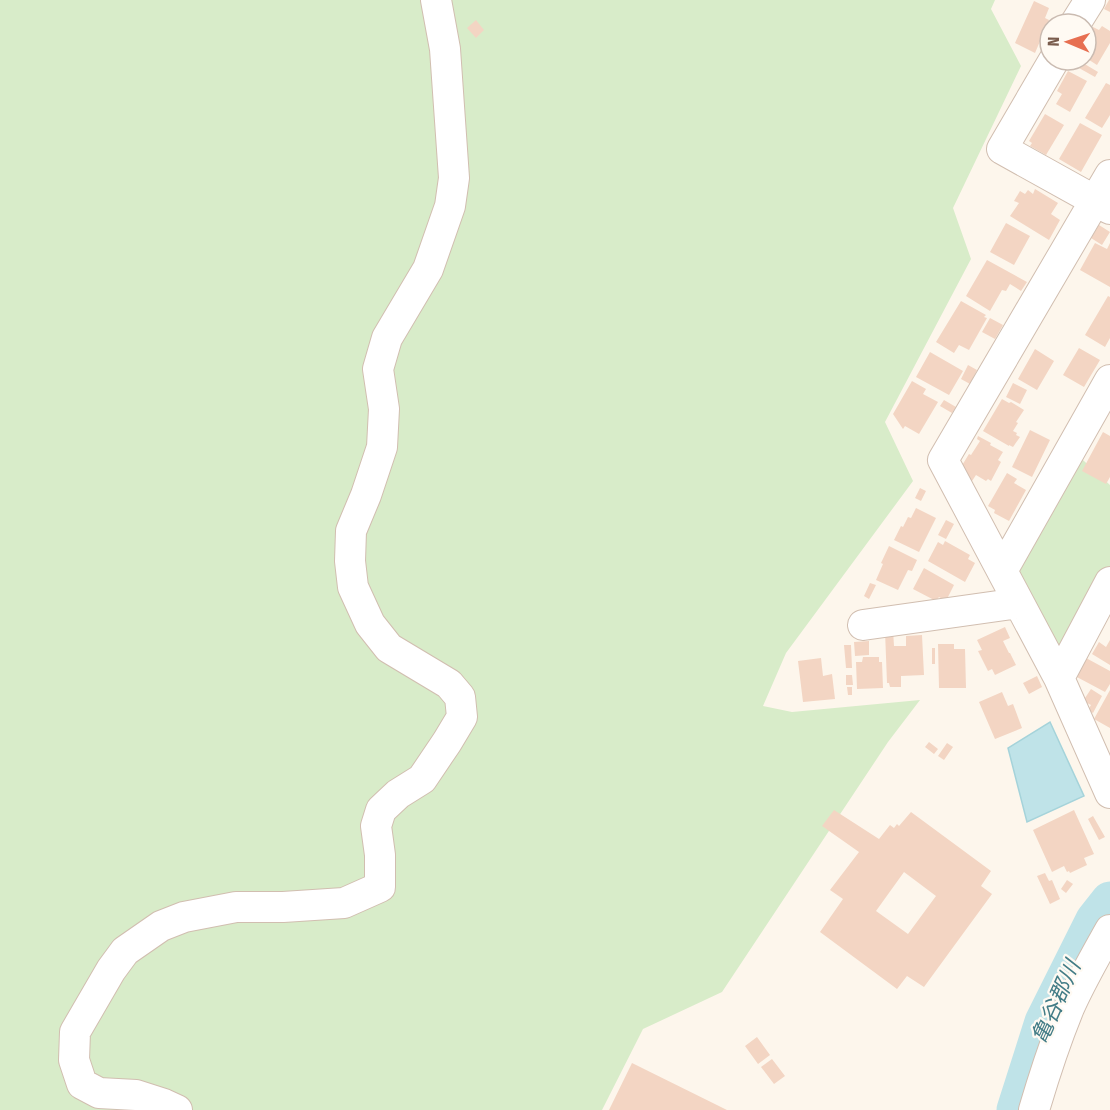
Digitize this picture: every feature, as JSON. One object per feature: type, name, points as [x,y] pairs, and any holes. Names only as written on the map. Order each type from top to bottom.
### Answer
[{"type":"street","points":[[177,1110],[136,1095],[99,1094],[82,1084],[74,1060],[75,1032],[111,970],[125,951],[160,926],[184,917],[236,906],[283,907],[344,903],[380,887],[380,855],[376,826],[381,810],[398,794],[422,779],[462,717],[460,697],[449,684],[389,648],[370,624],[353,587],[350,561],[351,531],[382,447],[384,409],[378,369],[387,338],[428,269],[450,206],[454,178],[445,49],[436,0]]},
{"type":"street","points":[[1047,72],[1002,149],[1103,205]]},
{"type":"street","points":[[1110,175],[1103,205],[943,460],[1059,678],[1110,793]]},
{"type":"street","points":[[1002,571],[1110,380]]},
{"type":"street","points":[[1059,678],[1110,582]]},
{"type":"street","points":[[863,624],[1019,603]]},
{"type":"street","points":[[1034,1110],[1048,1064],[1070,1008],[1089,966],[1110,930]]},
{"type":"green space","points":[[0,0],[995,0],[991,9],[1021,66],[953,208],[971,259],[885,422],[913,481],[786,653],[763,706],[792,712],[920,700],[888,742],[722,992],[643,1029],[602,1110],[0,1110]]},
{"type":"green space","points":[[1071,449],[1110,485],[1110,582],[1059,678],[1002,571]]},
{"type":"water","points":[[1050,722],[1084,796],[1027,822],[1008,748]]},
{"type":"building","points":[[1110,0],[1110,12],[1104,9]]},
{"type":"building","points":[[1034,1],[1049,8],[1047,12],[1038,12],[1038,46],[1035,53],[1015,43]]},
{"type":"building","points":[[476,20],[484,30],[476,38],[467,28]]},
{"type":"building","points":[[1102,26],[1110,31],[1110,43],[1098,63],[1098,30]]},
{"type":"building","points":[[1067,72],[1087,81],[1070,112],[1056,104],[1062,94],[1057,91]]},
{"type":"building","points":[[1086,72],[1098,72],[1095,77]]},
{"type":"building","points":[[1106,83],[1110,85],[1110,115],[1102,128],[1085,118]]},
{"type":"building","points":[[1045,114],[1064,125],[1046,155],[1030,146],[1032,143],[1029,141]]},
{"type":"building","points":[[1080,123],[1102,135],[1081,172],[1059,159]]},
{"type":"building","points":[[1035,189],[1058,203],[1051,214],[1060,220],[1049,240],[1010,216],[1019,203],[1014,201],[1020,191],[1025,194],[1028,190],[1033,194]]},
{"type":"building","points":[[1006,223],[1030,236],[1014,265],[990,252]]},
{"type":"building","points":[[1099,225],[1110,232],[1102,245],[1091,238]]},
{"type":"building","points":[[1095,243],[1107,249],[1110,243],[1110,287],[1080,270]]},
{"type":"building","points":[[987,260],[1027,282],[1021,291],[1010,284],[1006,291],[1002,290],[990,311],[966,296]]},
{"type":"building","points":[[1108,296],[1110,297],[1110,338],[1105,347],[1085,335]]},
{"type":"building","points":[[961,301],[986,315],[984,317],[987,318],[969,350],[959,345],[954,353],[936,342]]},
{"type":"building","points":[[990,318],[1003,325],[995,339],[982,332]]},
{"type":"building","points":[[1079,348],[1100,360],[1084,387],[1063,375]]},
{"type":"building","points":[[1035,349],[1054,361],[1037,390],[1018,379]]},
{"type":"building","points":[[930,352],[963,371],[949,395],[916,377]]},
{"type":"building","points":[[968,365],[977,370],[970,384],[961,379]]},
{"type":"building","points":[[912,381],[926,389],[923,394],[938,402],[919,434],[905,426],[903,429],[893,414]]},
{"type":"building","points":[[1013,383],[1027,390],[1020,404],[1006,397]]},
{"type":"building","points":[[1002,399],[1024,410],[1013,431],[1020,437],[1013,447],[983,431]]},
{"type":"building","points":[[944,400],[956,407],[952,413],[940,406]]},
{"type":"building","points":[[1030,430],[1050,440],[1032,477],[1012,467]]},
{"type":"building","points":[[1103,432],[1110,436],[1110,477],[1106,484],[1082,471]]},
{"type":"building","points":[[978,436],[1003,452],[998,460],[1001,462],[991,481],[988,479],[986,481],[976,475],[972,481],[968,479],[961,467],[980,441],[977,439]]},
{"type":"building","points":[[1007,473],[1017,479],[1014,483],[1026,490],[1009,521],[994,513],[995,510],[988,506]]},
{"type":"building","points":[[920,488],[926,491],[921,501],[915,498]]},
{"type":"building","points":[[916,508],[936,518],[919,552],[894,540],[901,526],[903,527],[908,517],[911,518]]},
{"type":"building","points":[[946,520],[954,524],[946,539],[938,535]]},
{"type":"building","points":[[945,541],[970,555],[968,559],[975,563],[965,582],[928,561],[938,542],[943,545]]},
{"type":"building","points":[[889,546],[917,560],[912,571],[908,570],[898,590],[876,580]]},
{"type":"building","points":[[924,568],[954,585],[946,601],[939,597],[936,601],[913,589]]},
{"type":"building","points":[[870,583],[876,585],[869,599],[864,596]]},
{"type":"building","points":[[1005,627],[1010,638],[1003,641],[1016,665],[995,675],[992,669],[988,671],[978,651],[982,650],[977,640]]},
{"type":"building","points":[[893,630],[894,646],[906,646],[906,636],[922,635],[924,675],[901,676],[901,687],[890,687],[887,683],[885,631]]},
{"type":"building","points":[[1110,640],[1110,665],[1092,654],[1099,642],[1106,647]]},
{"type":"building","points":[[869,641],[869,655],[855,656],[854,642]]},
{"type":"building","points":[[938,644],[954,644],[954,649],[965,649],[966,688],[939,688]]},
{"type":"building","points":[[844,645],[851,645],[852,668],[846,668]]},
{"type":"building","points":[[932,648],[935,648],[935,664],[932,664]]},
{"type":"building","points":[[863,657],[879,657],[879,662],[882,662],[883,688],[857,689],[856,662],[862,662]]},
{"type":"building","points":[[821,658],[823,676],[832,674],[835,699],[803,702],[798,661]]},
{"type":"building","points":[[1086,658],[1110,671],[1110,684],[1105,692],[1075,676]]},
{"type":"building","points":[[846,675],[852,675],[853,685],[846,685]]},
{"type":"building","points":[[1037,676],[1042,687],[1029,694],[1023,683]]},
{"type":"building","points":[[847,687],[852,687],[852,695],[848,695]]},
{"type":"building","points":[[1091,689],[1102,696],[1093,713],[1088,710],[1091,705],[1083,701]]},
{"type":"building","points":[[1110,690],[1110,728],[1094,719]]},
{"type":"building","points":[[1002,692],[1008,706],[1013,704],[1022,728],[995,739],[979,702]]},
{"type":"building","points":[[929,742],[938,749],[934,754],[925,747]]},
{"type":"building","points":[[947,743],[953,747],[944,760],[938,756]]},
{"type":"building","points":[[834,810],[879,839],[890,825],[894,828],[897,824],[899,826],[911,812],[991,871],[981,886],[992,894],[924,987],[907,976],[897,989],[820,932],[843,899],[830,890],[859,852],[822,826]],"holes":[[[904,872],[936,896],[908,934],[876,911]]]},
{"type":"building","points":[[1074,810],[1094,854],[1084,858],[1087,865],[1070,873],[1064,866],[1052,872],[1033,830]]},
{"type":"building","points":[[1093,816],[1105,837],[1099,840],[1088,819]]},
{"type":"building","points":[[1045,873],[1049,881],[1052,880],[1060,899],[1050,904],[1037,876]]},
{"type":"building","points":[[1067,880],[1073,884],[1066,893],[1061,889]]},
{"type":"building","points":[[757,1037],[770,1055],[758,1064],[745,1046]]},
{"type":"building","points":[[772,1059],[785,1076],[774,1084],[761,1067]]},
{"type":"building","points":[[632,1063],[727,1110],[609,1110]]},
{"type":"waterway","name":"亀谷郡川","points":[[1016,1110],[1044,1022],[1095,920],[1110,901]]}]
